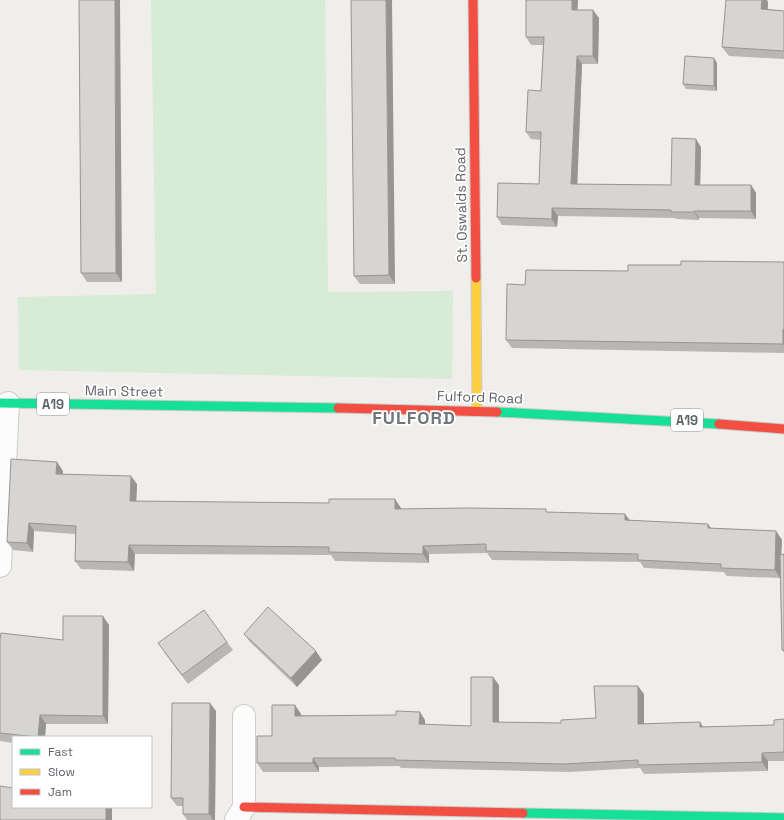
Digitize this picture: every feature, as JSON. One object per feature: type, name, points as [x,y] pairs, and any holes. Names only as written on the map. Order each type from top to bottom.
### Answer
[{"type":"street","name":"St. Oswalds Road","points":[[473,0],[477,410]]},
{"type":"street","name":"Main Street","points":[[4,403],[175,406]]},
{"type":"street","points":[[0,566],[4,403]]},
{"type":"street","name":"Fulford Road","points":[[175,406],[477,410],[688,420],[784,429]]},
{"type":"street","points":[[244,716],[240,814],[784,818]]},
{"type":"green space","points":[[151,0],[325,0],[328,292],[453,291],[452,379],[19,370],[18,297],[156,294]]},
{"type":"building","points":[[79,0],[115,0],[116,273],[81,273]]},
{"type":"building","points":[[351,0],[386,0],[389,275],[354,276]]},
{"type":"building","points":[[526,0],[572,0],[572,10],[593,10],[593,56],[577,56],[571,184],[671,185],[672,138],[696,139],[695,185],[751,185],[751,211],[671,212],[671,210],[552,208],[552,219],[497,217],[498,183],[539,184],[541,132],[526,132],[528,90],[541,91],[544,37],[526,37]]},
{"type":"building","points":[[726,0],[762,0],[761,9],[784,11],[784,51],[722,47]]},
{"type":"building","points":[[685,56],[714,58],[714,86],[683,84]]},
{"type":"building","points":[[681,261],[784,262],[783,344],[506,340],[507,284],[525,285],[526,270],[628,271],[628,265],[681,265]]},
{"type":"building","points":[[11,459],[57,462],[56,474],[131,476],[130,501],[329,503],[329,499],[395,499],[395,509],[546,509],[546,512],[625,514],[625,520],[708,524],[708,528],[776,531],[775,570],[721,568],[721,564],[638,560],[638,554],[486,551],[486,544],[423,546],[423,554],[329,552],[329,547],[129,545],[128,562],[75,561],[76,526],[29,523],[27,543],[7,542]]},
{"type":"building","points":[[784,554],[784,650],[782,650],[780,555]]},
{"type":"building","points":[[268,607],[316,651],[291,678],[244,634]]},
{"type":"building","points":[[204,610],[227,642],[182,675],[158,643]]},
{"type":"building","points":[[63,616],[103,616],[103,716],[40,715],[38,736],[0,733],[1,633],[63,640]]},
{"type":"building","points":[[471,677],[493,677],[493,722],[561,723],[561,720],[596,718],[594,686],[638,686],[638,724],[700,722],[700,727],[774,725],[774,720],[784,719],[784,752],[762,753],[762,762],[638,765],[638,760],[564,764],[395,760],[395,758],[313,758],[313,763],[257,763],[257,736],[272,736],[272,705],[295,705],[295,716],[396,715],[396,711],[420,712],[419,724],[471,726]]},
{"type":"building","points":[[172,703],[210,703],[209,814],[183,814],[183,798],[171,798]]},
{"type":"building","points":[[0,786],[12,788],[12,808],[106,808],[106,820],[0,820]]},
{"type":"traffic: fast","points":[[0,403],[338,408]]},
{"type":"traffic: fast","points":[[497,412],[719,424]]},
{"type":"traffic: fast","points":[[523,813],[784,818]]},
{"type":"traffic: slow","points":[[476,278],[477,410]]},
{"type":"traffic: jam","points":[[473,0],[476,278]]},
{"type":"traffic: jam","points":[[338,408],[497,412]]},
{"type":"traffic: jam","points":[[719,424],[784,429]]},
{"type":"traffic: jam","points":[[244,807],[523,813]]},
{"type":"district","name":"FULFORD","points":[[414,418]]}]
